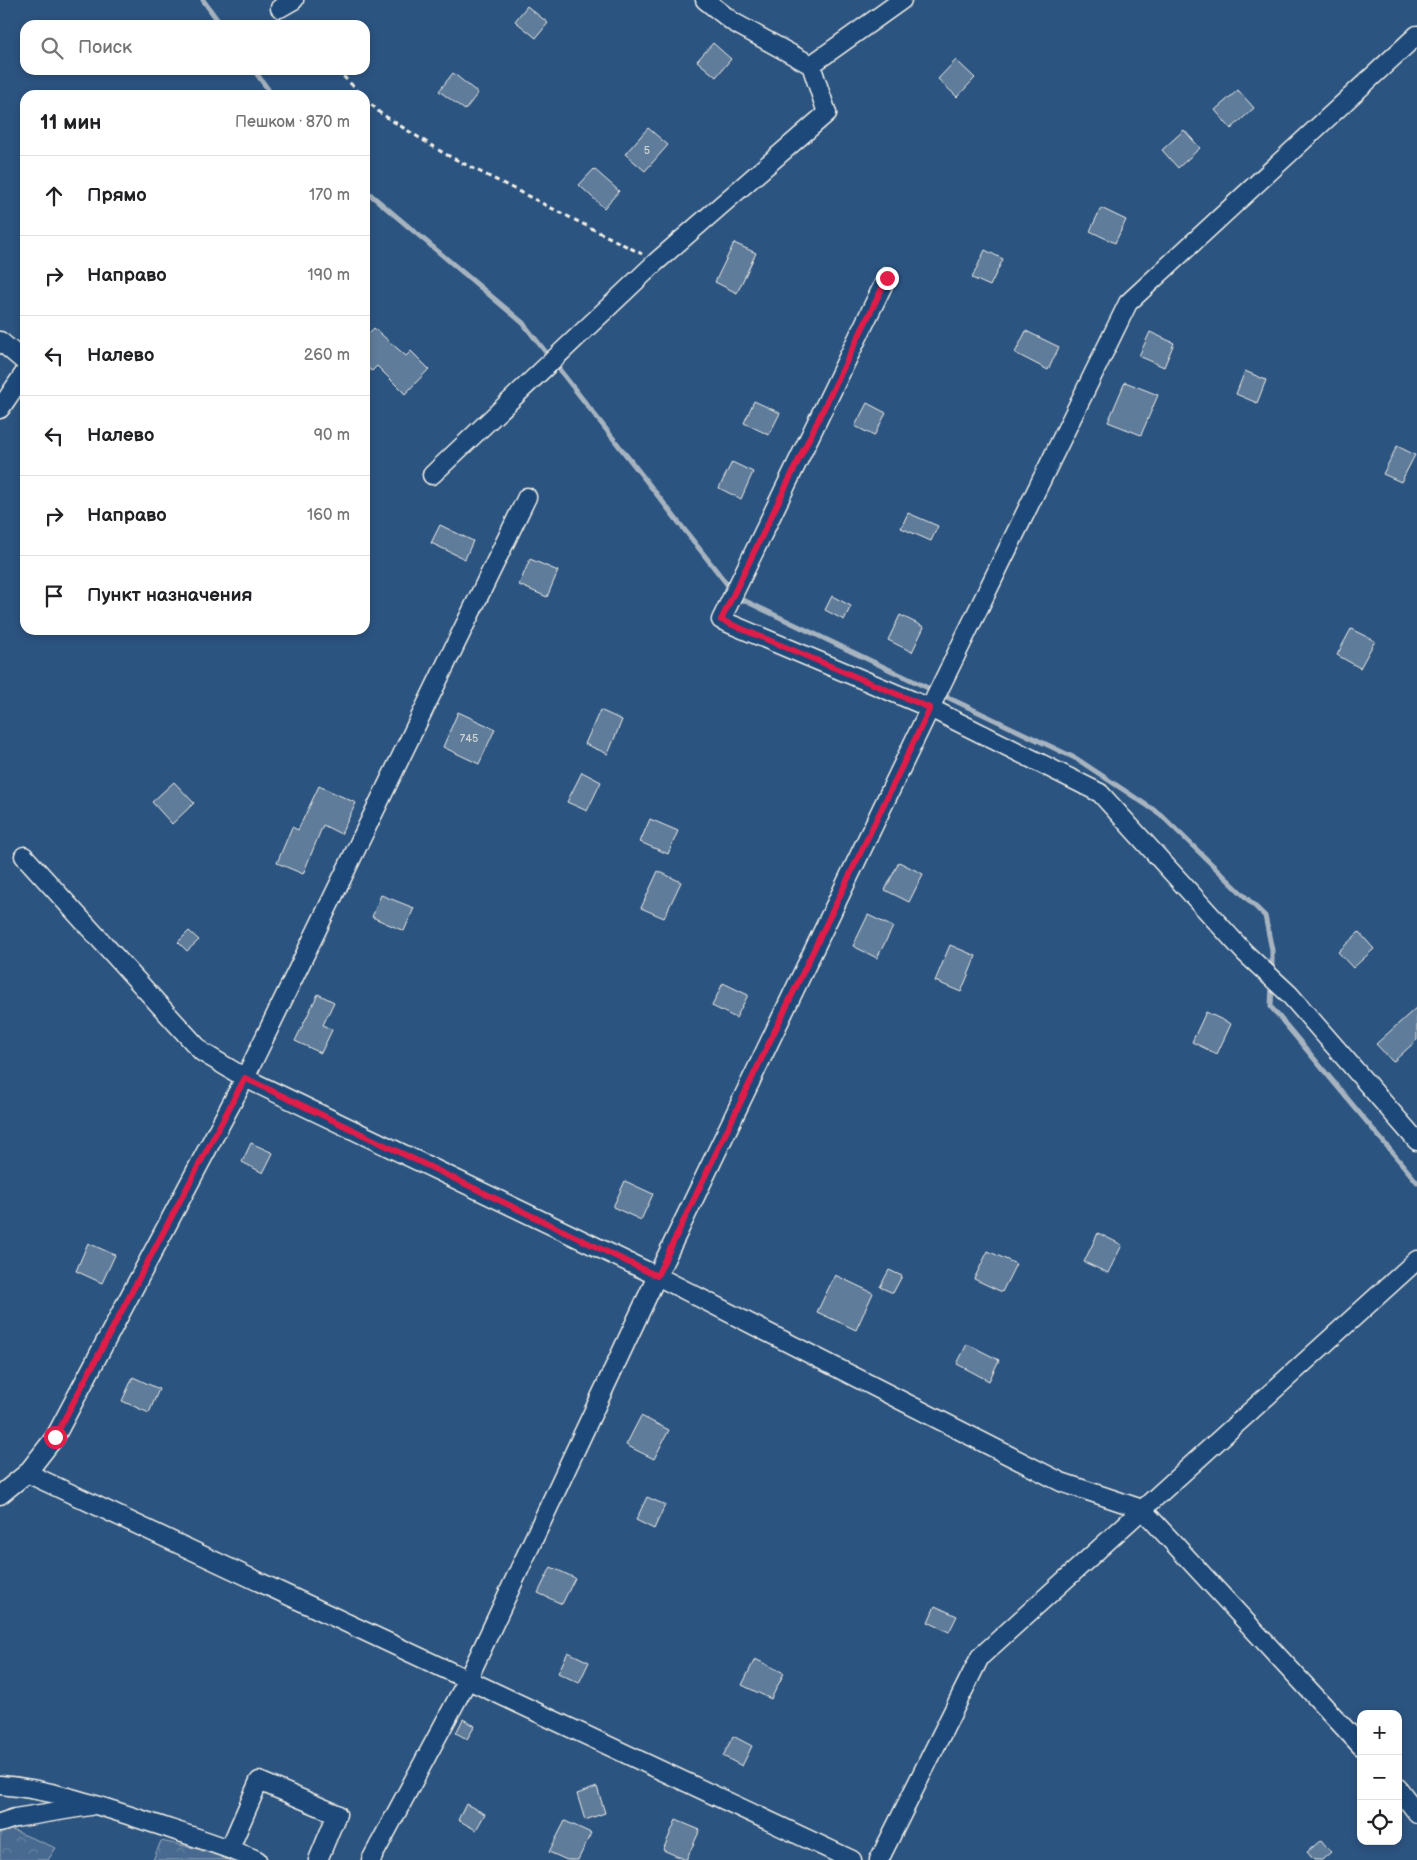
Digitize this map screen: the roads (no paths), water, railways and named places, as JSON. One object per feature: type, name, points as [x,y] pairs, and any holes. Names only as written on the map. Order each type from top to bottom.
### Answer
[{"type":"street","points":[[432,475],[656,262],[827,113],[811,65],[733,22],[705,0]]},
{"type":"street","points":[[811,65],[902,0]]},
{"type":"street","points":[[371,1860],[467,1681],[657,1276],[930,708],[1128,303],[1417,35]]},
{"type":"street","points":[[887,278],[721,620],[930,708],[1100,794],[1244,953],[1289,994],[1417,1141]]},
{"type":"street","points":[[0,341],[20,358]]},
{"type":"street","points":[[0,409],[20,379]]},
{"type":"street","points":[[0,1495],[28,1473],[55,1437],[245,1078],[527,497]]},
{"type":"street","points":[[24,856],[202,1052],[245,1078],[657,1276],[1060,1482],[1142,1509],[1357,1742]]},
{"type":"street","points":[[879,1860],[980,1657],[1417,1260]]},
{"type":"street","points":[[28,1473],[467,1681],[852,1860]]},
{"type":"street","points":[[230,1848],[259,1781],[337,1814],[318,1860]]},
{"type":"street","points":[[0,1785],[23,1787],[98,1805],[230,1848],[257,1860]]},
{"type":"street","points":[[1402,1793],[1417,1812]]},
{"type":"street","points":[[0,1823],[15,1818],[98,1805]]},
{"type":"waterway","points":[[203,0],[217,20]]},
{"type":"waterway","points":[[258,75],[268,90]]},
{"type":"waterway","points":[[370,194],[523,323],[737,597],[1077,759],[1160,814],[1265,916],[1272,950],[1272,972]]},
{"type":"waterway","points":[[1272,983],[1271,1007],[1417,1182]]}]
